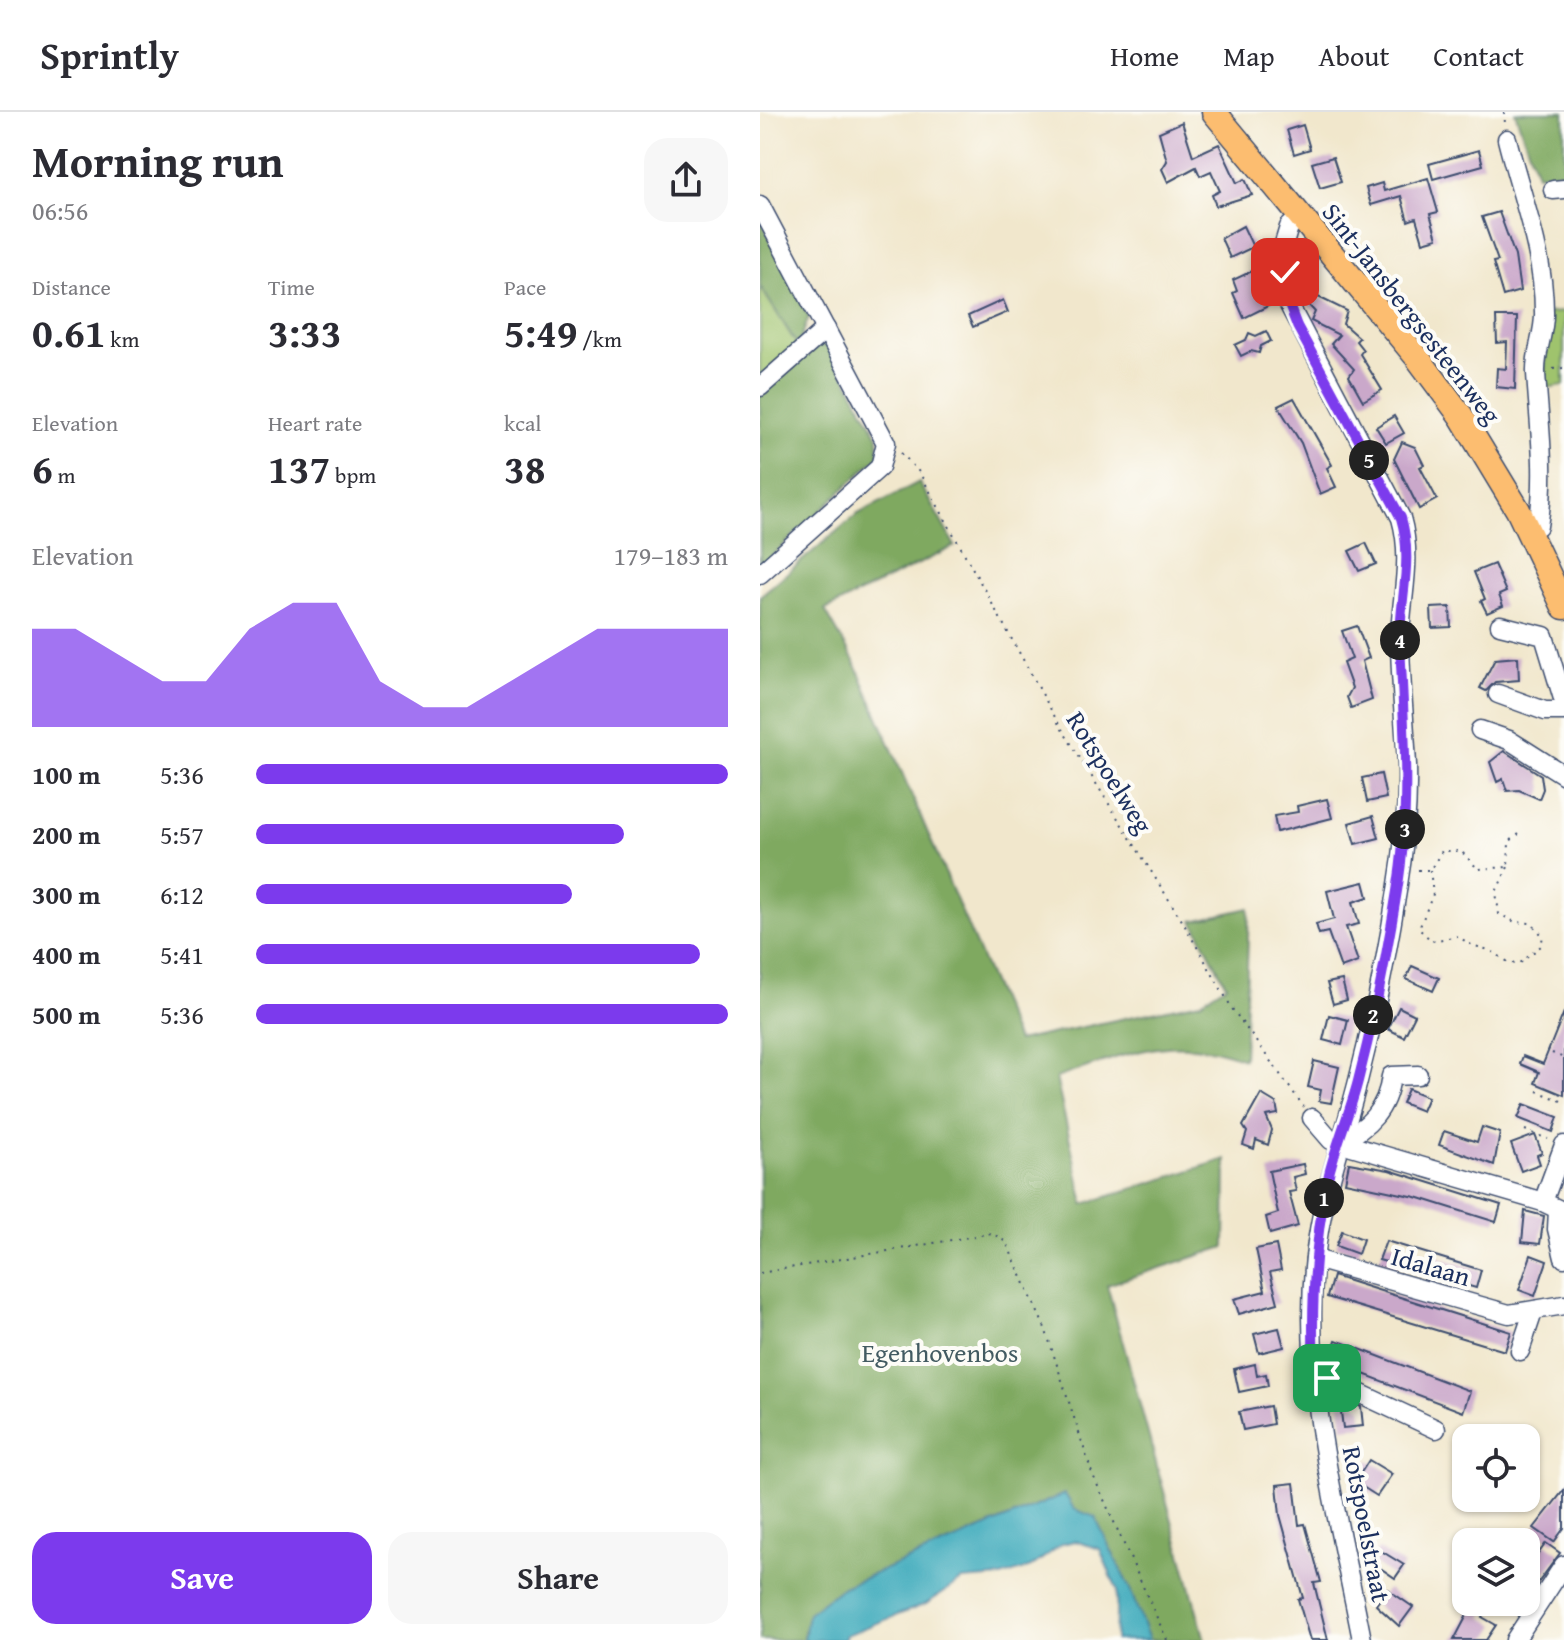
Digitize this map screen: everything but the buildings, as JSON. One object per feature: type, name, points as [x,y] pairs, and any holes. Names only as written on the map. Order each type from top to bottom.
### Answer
[{"type":"main road","name":"Sint-Jansbergsesteenweg","points":[[1214,112],[1461,416],[1529,531],[1564,607]]},
{"type":"street","points":[[1507,139],[1539,256],[1545,315],[1536,371],[1542,432],[1541,506],[1538,526],[1529,531]]},
{"type":"street","points":[[760,205],[886,443],[880,467],[760,574]]},
{"type":"street","name":"Rotspoelstraat","points":[[1301,216],[1289,227],[1283,247],[1289,305],[1297,326],[1401,518],[1408,542],[1400,639],[1406,796],[1399,869],[1366,1050],[1330,1171],[1315,1259],[1314,1372],[1362,1640]]},
{"type":"street","points":[[760,387],[826,329]]},
{"type":"street","points":[[1500,625],[1544,636],[1564,702]]},
{"type":"street","points":[[1498,694],[1545,711],[1564,711]]},
{"type":"street","points":[[1480,730],[1509,740],[1564,775]]},
{"type":"street","points":[[1339,1143],[1373,1122],[1389,1088],[1391,1076],[1418,1075]]},
{"type":"street","points":[[1312,1118],[1328,1138],[1339,1143],[1555,1208]]},
{"type":"street","points":[[1564,1145],[1555,1208],[1564,1258]]},
{"type":"street","name":"Idalaan","points":[[1315,1259],[1509,1314],[1564,1305]]},
{"type":"street","points":[[1520,1351],[1533,1312]]},
{"type":"street","points":[[1314,1372],[1436,1429]]},
{"type":"street","points":[[1515,1640],[1564,1565]]},
{"type":"path","name":"Rotspoelweg","points":[[886,443],[904,454],[919,472],[1060,726],[1181,919],[1233,1010],[1312,1118]]},
{"type":"path","points":[[1508,867],[1478,869],[1461,851],[1442,851],[1430,870],[1433,894],[1419,929],[1432,941],[1458,936],[1476,950],[1488,950],[1511,964],[1519,964],[1541,946],[1543,936],[1531,923],[1515,922],[1499,914],[1496,892],[1508,867],[1509,842],[1519,834]]},
{"type":"path","points":[[1399,869],[1430,870]]},
{"type":"path","points":[[1552,1053],[1564,1058]]},
{"type":"path","points":[[1537,1091],[1564,1102]]},
{"type":"path","points":[[1525,1130],[1564,1145]]},
{"type":"path","points":[[760,1273],[992,1233],[1006,1242],[1045,1328],[1092,1473],[1167,1640]]},
{"type":"green space","points":[[1515,112],[1564,112],[1564,172],[1537,174]]},
{"type":"green space","points":[[760,218],[809,317],[798,346],[760,286]]},
{"type":"green space","points":[[760,286],[798,346],[760,378]]},
{"type":"green space","points":[[1564,312],[1564,385],[1544,388],[1548,313]]},
{"type":"green space","points":[[816,347],[829,347],[878,436],[879,456],[760,567],[760,395]]},
{"type":"green space","name":"Egenhovenbos","points":[[919,482],[955,546],[825,610],[855,663],[1017,1041],[1200,1002],[1226,985],[1193,921],[1249,908],[1244,1059],[1194,1047],[1149,1049],[1056,1078],[1084,1204],[1226,1159],[1225,1247],[1107,1285],[1205,1640],[1149,1640],[1129,1587],[1095,1518],[1074,1509],[1064,1494],[843,1587],[804,1631],[804,1640],[760,1640],[760,596],[856,515]]},
{"type":"water","points":[[1065,1494],[1074,1509],[1095,1517],[1129,1587],[1149,1640],[1115,1640],[1117,1590],[1100,1549],[1075,1541],[1062,1544],[1031,1567],[1001,1577],[962,1580],[926,1604],[846,1635],[844,1640],[804,1640],[808,1613],[843,1587]]},
{"type":"route","points":[[1285,272],[1289,305],[1297,326],[1401,518],[1408,542],[1400,639],[1407,769],[1406,824],[1398,888],[1366,1050],[1330,1171],[1320,1218],[1312,1330],[1314,1372],[1327,1378]]}]
